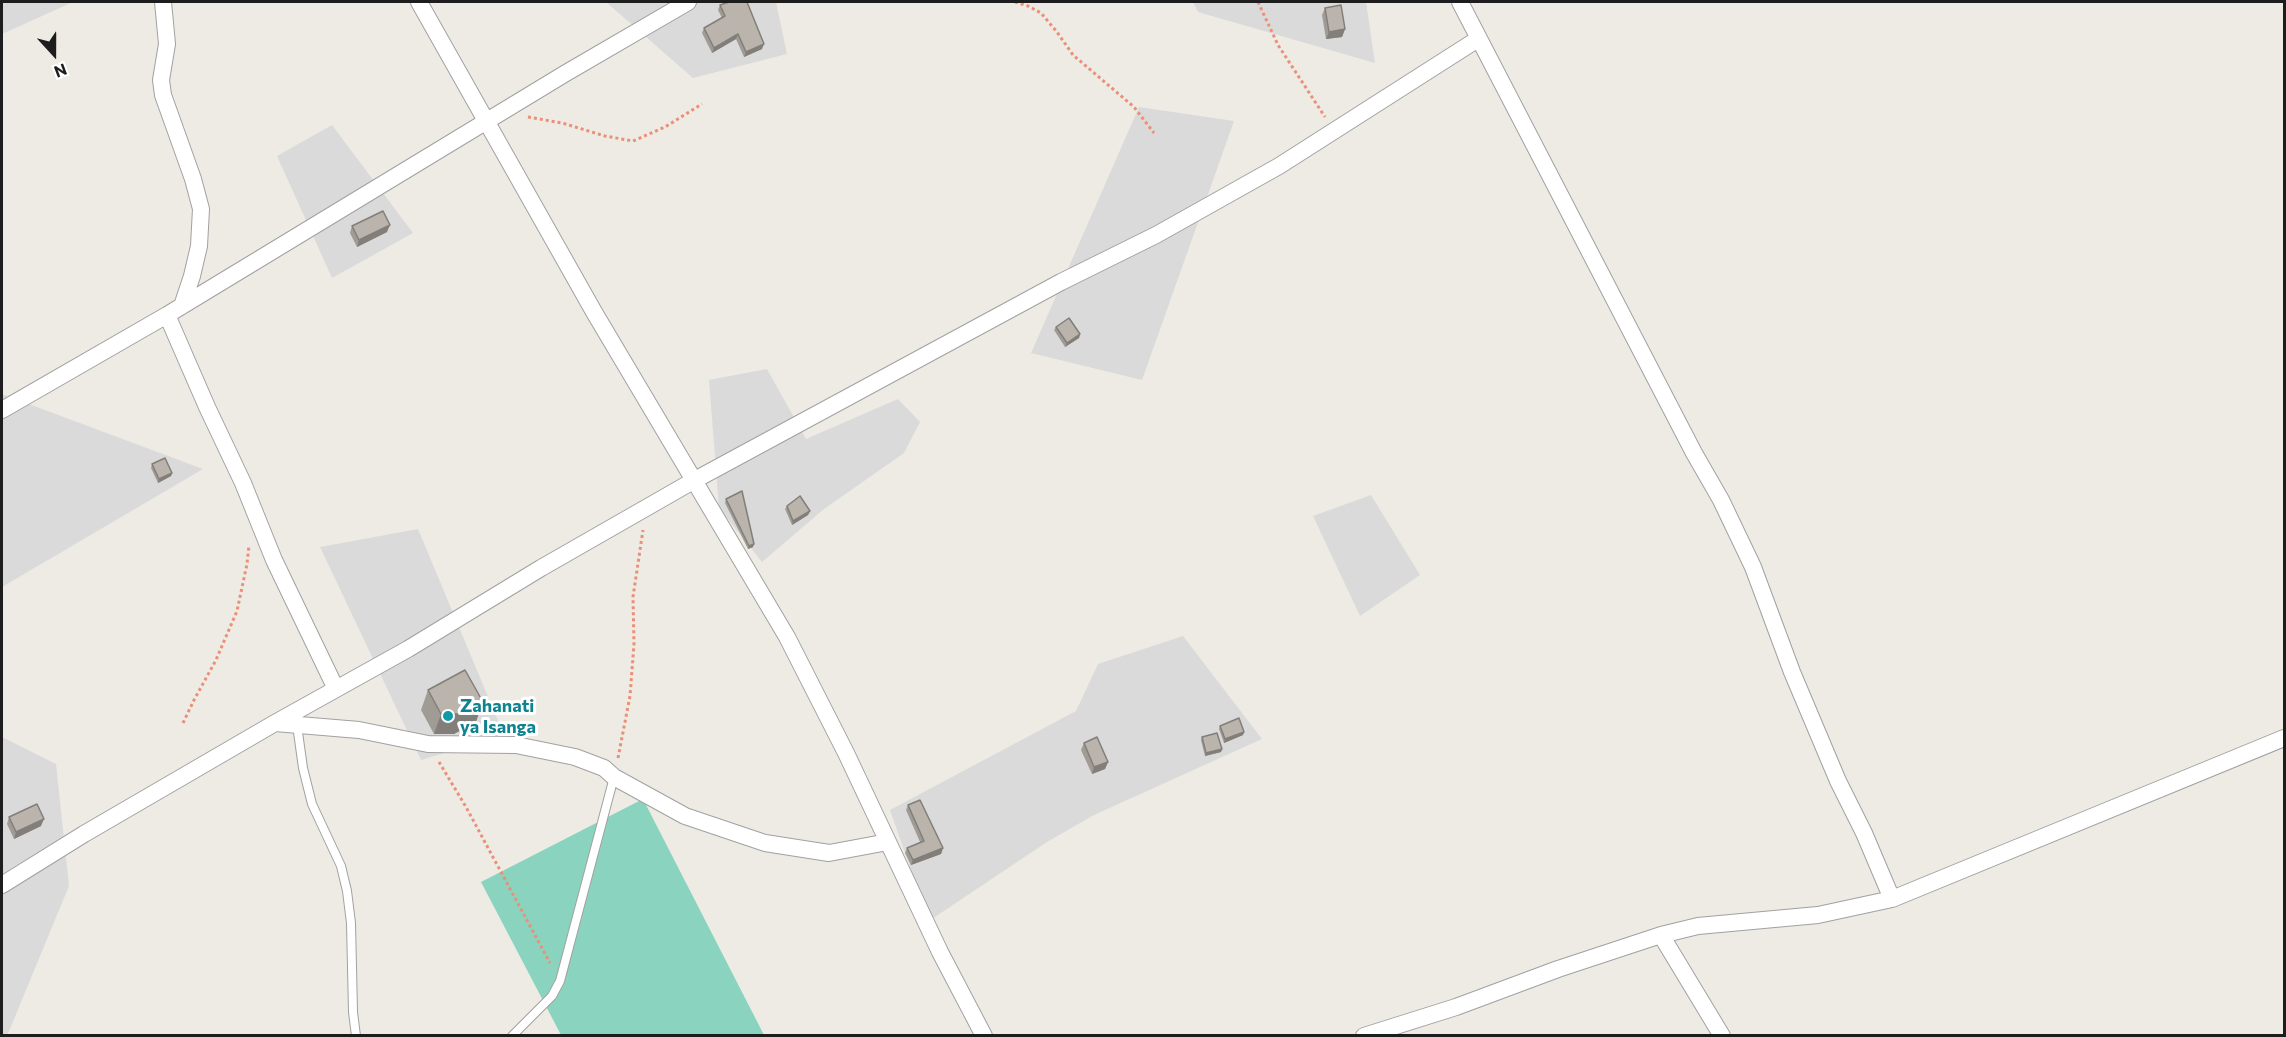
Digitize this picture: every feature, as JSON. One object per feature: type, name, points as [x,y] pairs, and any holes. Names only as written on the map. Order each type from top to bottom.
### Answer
[{"type":"street","points":[[163,2],[167,44],[161,80],[201,209],[199,246],[182,306]]},
{"type":"street","points":[[419,2],[693,481],[744,562],[787,637],[846,753],[940,952],[984,1035]]},
{"type":"street","points":[[2,410],[167,315],[688,2]]},
{"type":"street","points":[[1460,2],[1694,453],[1721,500],[1753,567],[1792,672],[1838,781],[1864,833],[1892,899]]},
{"type":"street","points":[[2,885],[275,723],[408,649],[646,507],[1051,287],[1156,235],[1279,166],[1478,39]]},
{"type":"street","points":[[167,315],[243,483],[274,560],[336,689]]},
{"type":"street","points":[[275,723],[359,730],[424,743],[516,745],[575,757],[604,768],[614,777],[685,816],[765,843],[829,853],[888,842]]},
{"type":"street","points":[[1364,1035],[1456,1007],[1558,969],[1661,935],[1698,926],[1818,915],[1892,899],[2284,738]]},
{"type":"street","points":[[1661,935],[1722,1035]]},
{"type":"lane","points":[[297,725],[303,768],[312,804],[341,866],[347,891],[351,922],[353,1012],[356,1035]]},
{"type":"lane","points":[[512,1035],[552,996],[560,981],[614,777]]},
{"type":"path","points":[[1015,2],[1041,13],[1073,55],[1134,106],[1154,133]]},
{"type":"path","points":[[1258,2],[1278,45],[1334,132]]},
{"type":"path","points":[[502,112],[562,123],[605,136],[633,141],[665,127],[702,104]]},
{"type":"path","points":[[614,777],[630,696],[634,644],[633,597],[646,507]]},
{"type":"path","points":[[183,723],[216,660],[237,611],[247,564],[249,540]]},
{"type":"path","points":[[424,743],[443,767],[457,791],[560,981]]},
{"type":"shaded area","points":[[2,2],[73,2],[2,34]]},
{"type":"shaded area","points":[[606,2],[776,2],[787,54],[693,78]]},
{"type":"shaded area","points":[[1193,2],[1366,2],[1375,63],[1198,12]]},
{"type":"shaded area","points":[[1139,107],[1234,121],[1142,380],[1031,353]]},
{"type":"shaded area","points":[[332,125],[413,233],[332,278],[277,156]]},
{"type":"shaded area","points":[[767,369],[806,439],[898,399],[920,422],[904,453],[824,509],[762,562],[719,508],[709,380]]},
{"type":"shaded area","points":[[2,394],[203,469],[2,587]]},
{"type":"shaded area","points":[[1371,495],[1420,575],[1360,616],[1313,516]]},
{"type":"shaded area","points":[[418,529],[504,735],[421,760],[320,547]]},
{"type":"shaded area","points":[[1183,636],[1262,739],[1094,815],[1047,842],[929,921],[890,810],[1076,711],[1098,664]]},
{"type":"shaded area","points":[[2,737],[56,764],[69,886],[7,1036],[2,1035]]},
{"type":"green space","points":[[643,799],[764,1035],[561,1035],[481,882]]},
{"type":"building","points":[[729,2],[747,2],[764,44],[746,52],[738,34],[714,48],[704,28],[725,16],[720,5]]},
{"type":"building","points":[[1341,5],[1345,29],[1329,32],[1325,8]]},
{"type":"building","points":[[383,211],[390,225],[359,240],[352,226]]},
{"type":"building","points":[[1069,318],[1080,334],[1067,343],[1056,327]]},
{"type":"building","points":[[165,458],[172,473],[159,479],[152,464]]},
{"type":"building","points":[[742,491],[754,544],[749,546],[726,499]]},
{"type":"building","points":[[800,496],[810,511],[793,521],[787,506]]},
{"type":"building","points":[[465,670],[483,702],[461,714],[441,714],[428,690]]},
{"type":"building","points":[[1239,718],[1244,732],[1225,739],[1220,726]]},
{"type":"building","points":[[1217,733],[1222,749],[1206,753],[1202,737]]},
{"type":"building","points":[[1097,737],[1108,762],[1094,767],[1084,743]]},
{"type":"building","points":[[920,800],[943,848],[913,860],[907,848],[924,841],[908,805]]},
{"type":"building","points":[[37,804],[44,819],[16,832],[9,817]]},
{"type":"place","name":"Zahanati ya Isanga","points":[[448,716]]}]
